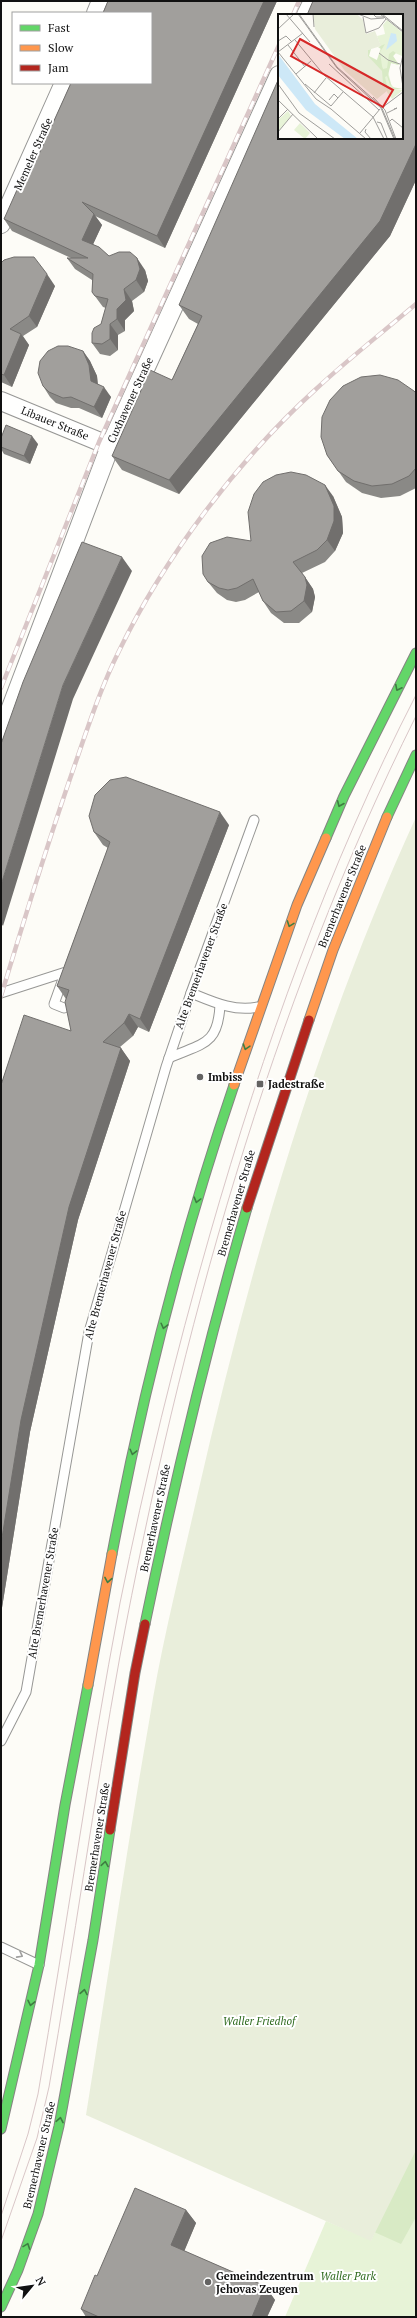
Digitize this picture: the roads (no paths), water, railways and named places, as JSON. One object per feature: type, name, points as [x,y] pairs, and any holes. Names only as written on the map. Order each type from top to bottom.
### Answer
[{"type":"main road","points":[[1,2130],[39,1965],[65,1806],[127,1477],[175,1281],[207,1163],[260,1007],[297,906],[344,796],[416,653]]},
{"type":"main road","name":"Bremerhavener Straße","points":[[1,2308],[18,2270],[38,2214],[59,2126],[93,1940],[135,1673],[176,1476],[225,1284],[262,1156],[333,950],[391,808],[416,755]]},
{"type":"street","points":[[96,12],[101,1]]},
{"type":"street","points":[[306,14],[313,1]]},
{"type":"street","name":"Cuxhavener Straße","points":[[1,734],[110,446],[278,77]]},
{"type":"street","name":"Memeler Straße","points":[[1,224],[64,84]]},
{"type":"street","name":"Libauer Straße","points":[[1,401],[110,446]]},
{"type":"street","points":[[1,2314],[8,2317]]},
{"type":"lane","name":"Alte Bremerhavener Straße","points":[[1,1741],[26,1692],[89,1332],[110,1252],[169,1058],[191,992],[254,820]]},
{"type":"lane","points":[[1,993],[66,972],[54,1004],[64,1008]]},
{"type":"lane","points":[[191,992],[220,1005],[244,1010],[260,1007]]},
{"type":"lane","points":[[169,1058],[211,1039],[219,1024],[220,1005]]},
{"type":"lane","points":[[1,1947],[39,1965]]},
{"type":"tram line","points":[[1,2216],[28,2134],[38,2094],[98,1725],[120,1603],[150,1464],[197,1280],[230,1165],[252,1096],[300,959],[354,825],[416,695]]},
{"type":"tram line","points":[[1,2241],[37,2138],[49,2087],[120,1656],[144,1535],[171,1415],[202,1295],[236,1176],[274,1058],[317,941],[364,827],[416,716]]},
{"type":"railway","points":[[293,14],[299,1]]},
{"type":"railway","points":[[1,688],[99,442],[278,47]]},
{"type":"railway","points":[[1,996],[54,826],[94,710],[119,651],[137,616],[180,546],[205,512],[258,447],[286,417],[327,379],[416,304]]},
{"type":"place","name":"Imbiss","points":[[200,1077]]},
{"type":"place","name":"Jadestraße","points":[[260,1084]]},
{"type":"place","name":"Gemeindezentrum Jehovas Zeugen","points":[[208,2282]]},
{"type":"park label","name":"Waller Friedhof","points":[[259,2021]]},
{"type":"park label","name":"Waller Park","points":[[348,2276]]}]
